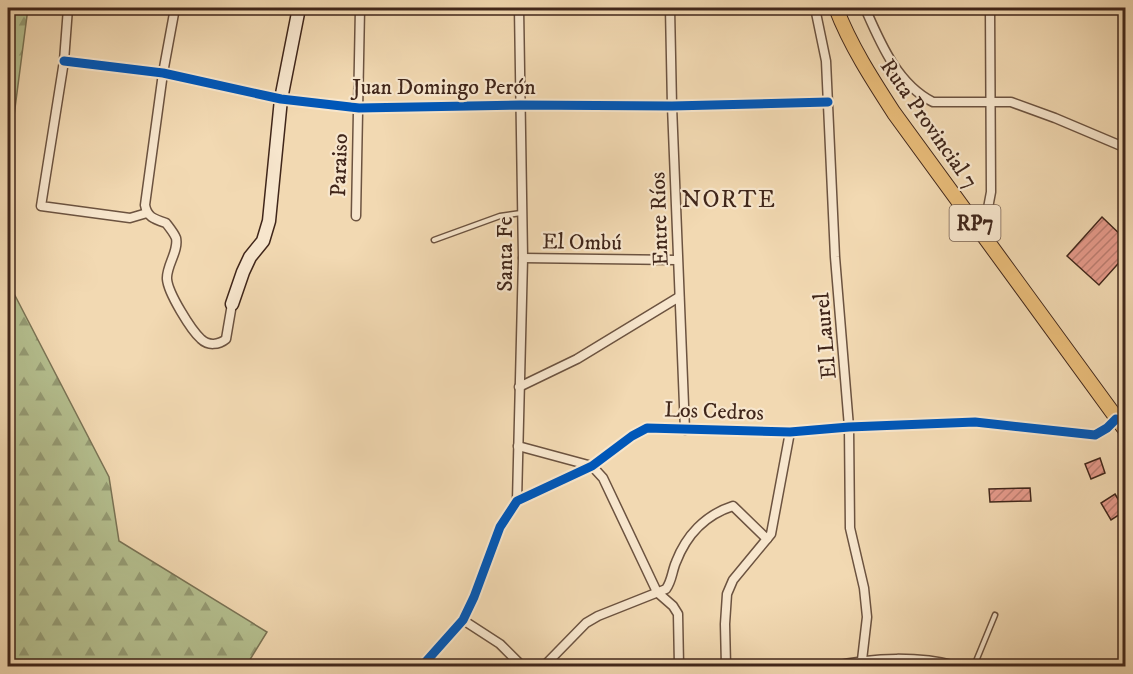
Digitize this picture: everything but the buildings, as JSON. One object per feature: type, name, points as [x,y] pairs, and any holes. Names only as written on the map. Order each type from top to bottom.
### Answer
[{"type":"main road","points":[[232,304],[243,272],[250,257],[263,241],[269,221],[280,99],[299,8]]},
{"type":"main road","name":"Ruta Provincial 7","points":[[836,8],[843,27],[868,73],[894,113],[1125,431]]},
{"type":"street","points":[[68,8],[64,61],[41,206],[129,218],[147,213]]},
{"type":"street","points":[[175,8],[163,73],[145,205],[147,213],[154,219],[166,223],[176,238],[166,277],[169,289],[202,340],[211,344],[226,339],[232,304]]},
{"type":"street","name":"Paraiso","points":[[356,216],[360,8]]},
{"type":"street","name":"Santa Fe","points":[[517,501],[523,258],[519,8]]},
{"type":"street","name":"Entre Ríos","points":[[670,8],[677,260],[685,430]]},
{"type":"street","name":"El Laurel","points":[[815,8],[826,61],[836,257],[849,427],[850,528],[864,588],[867,617],[862,660]]},
{"type":"street","points":[[865,8],[882,45],[907,82],[921,96],[933,102],[1011,102],[1125,148]]},
{"type":"street","points":[[978,226],[988,208],[991,192],[990,8]]},
{"type":"street","name":"Juan Domingo Perón","points":[[64,61],[163,73],[280,99],[359,108],[520,105],[672,106],[828,102]]},
{"type":"street","name":"El Ombú","points":[[523,258],[677,260]]},
{"type":"street","points":[[519,387],[577,359],[679,297]]},
{"type":"street","name":"Los Cedros","points":[[517,501],[592,466],[632,436],[647,428],[790,432],[849,427],[975,422],[1095,435],[1107,428],[1116,418]]},
{"type":"street","points":[[726,666],[727,594],[733,579],[771,534],[776,518],[790,432]]},
{"type":"street","points":[[518,447],[592,466],[603,478],[657,592],[673,606],[678,614],[679,666]]},
{"type":"street","points":[[422,666],[463,620],[500,528],[517,501]]},
{"type":"street","points":[[544,666],[586,623],[666,589],[688,537],[694,530],[724,509],[733,506],[767,539]]},
{"type":"street","points":[[463,620],[500,644],[522,666]]},
{"type":"street","points":[[835,666],[862,660],[937,661],[957,666]]},
{"type":"street","points":[[1120,666],[1125,661]]},
{"type":"lane","points":[[434,240],[500,216],[522,213]]},
{"type":"lane","points":[[974,666],[995,615]]},
{"type":"green space","points":[[8,8],[28,8],[8,162]]},
{"type":"green space","points":[[8,282],[109,477],[119,541],[267,632],[246,666],[8,666]]},
{"type":"cycle path","points":[[64,61],[163,73],[281,99],[359,108],[520,105],[672,106],[828,102]]},
{"type":"cycle path","points":[[422,666],[463,620],[500,527],[517,501],[592,466],[632,436],[647,428],[790,432],[849,427],[975,422],[1095,435],[1116,419]]},
{"type":"district","name":"NORTE","points":[[729,199]]}]
